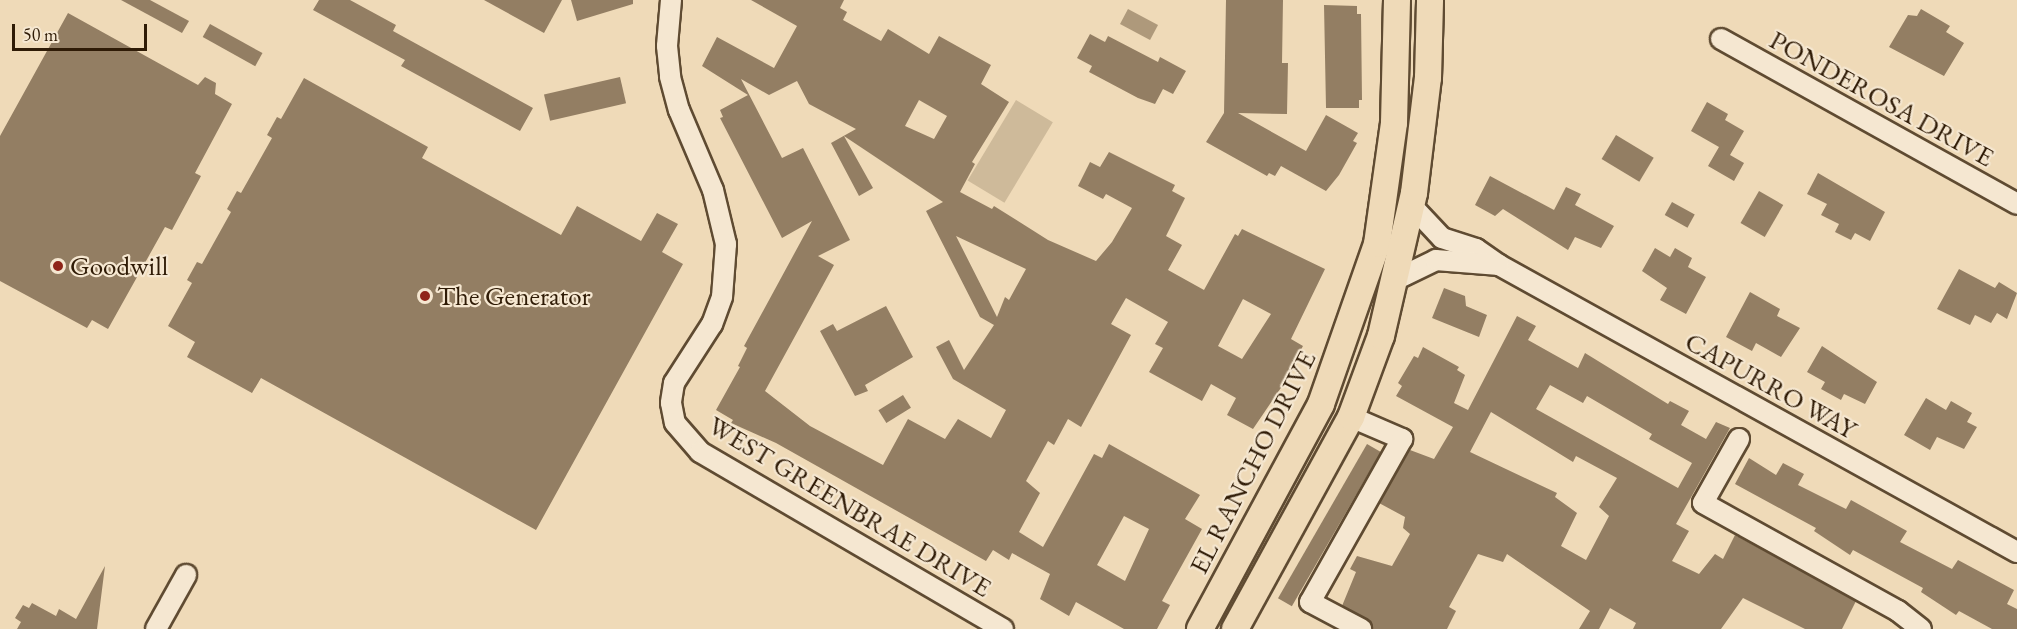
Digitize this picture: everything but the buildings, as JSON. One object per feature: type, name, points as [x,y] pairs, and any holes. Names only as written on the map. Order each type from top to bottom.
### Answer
[{"type":"main road","name":"EL RANCHO DRIVE","points":[[1200,629],[1321,404],[1377,244],[1394,123],[1397,0]]},
{"type":"main road","points":[[1235,629],[1352,417],[1383,327],[1397,279],[1412,206],[1427,88],[1430,0]]},
{"type":"main road","points":[[1377,244],[1385,260],[1378,310],[1383,327]]},
{"type":"street","name":"WEST GREENBRAE DRIVE","points":[[671,0],[667,46],[670,77],[678,110],[713,190],[726,244],[725,279],[712,324],[674,383],[671,403],[675,423],[700,452],[1003,629]]},
{"type":"street","name":"PONDEROSA DRIVE","points":[[1721,39],[2017,204]]},
{"type":"street","name":"CAPURRO WAY","points":[[1412,206],[1442,238],[1476,249],[1499,265],[2017,552]]},
{"type":"street","name":"CAPURRO WAY","points":[[1397,279],[1436,260],[1499,265]]},
{"type":"street","points":[[1352,417],[1402,439],[1310,602],[1361,629]]},
{"type":"street","points":[[1739,439],[1703,503],[1898,611],[1921,629]]},
{"type":"street","points":[[156,629],[186,575]]},
{"type":"shaded area","points":[[1128,9],[1158,25],[1150,40],[1120,24]]},
{"type":"shaded area","points":[[1016,100],[1053,122],[1004,203],[968,181]]},
{"type":"place","name":"Goodwill","points":[[58,266]]},
{"type":"place","name":"The Generator","points":[[425,296]]}]
